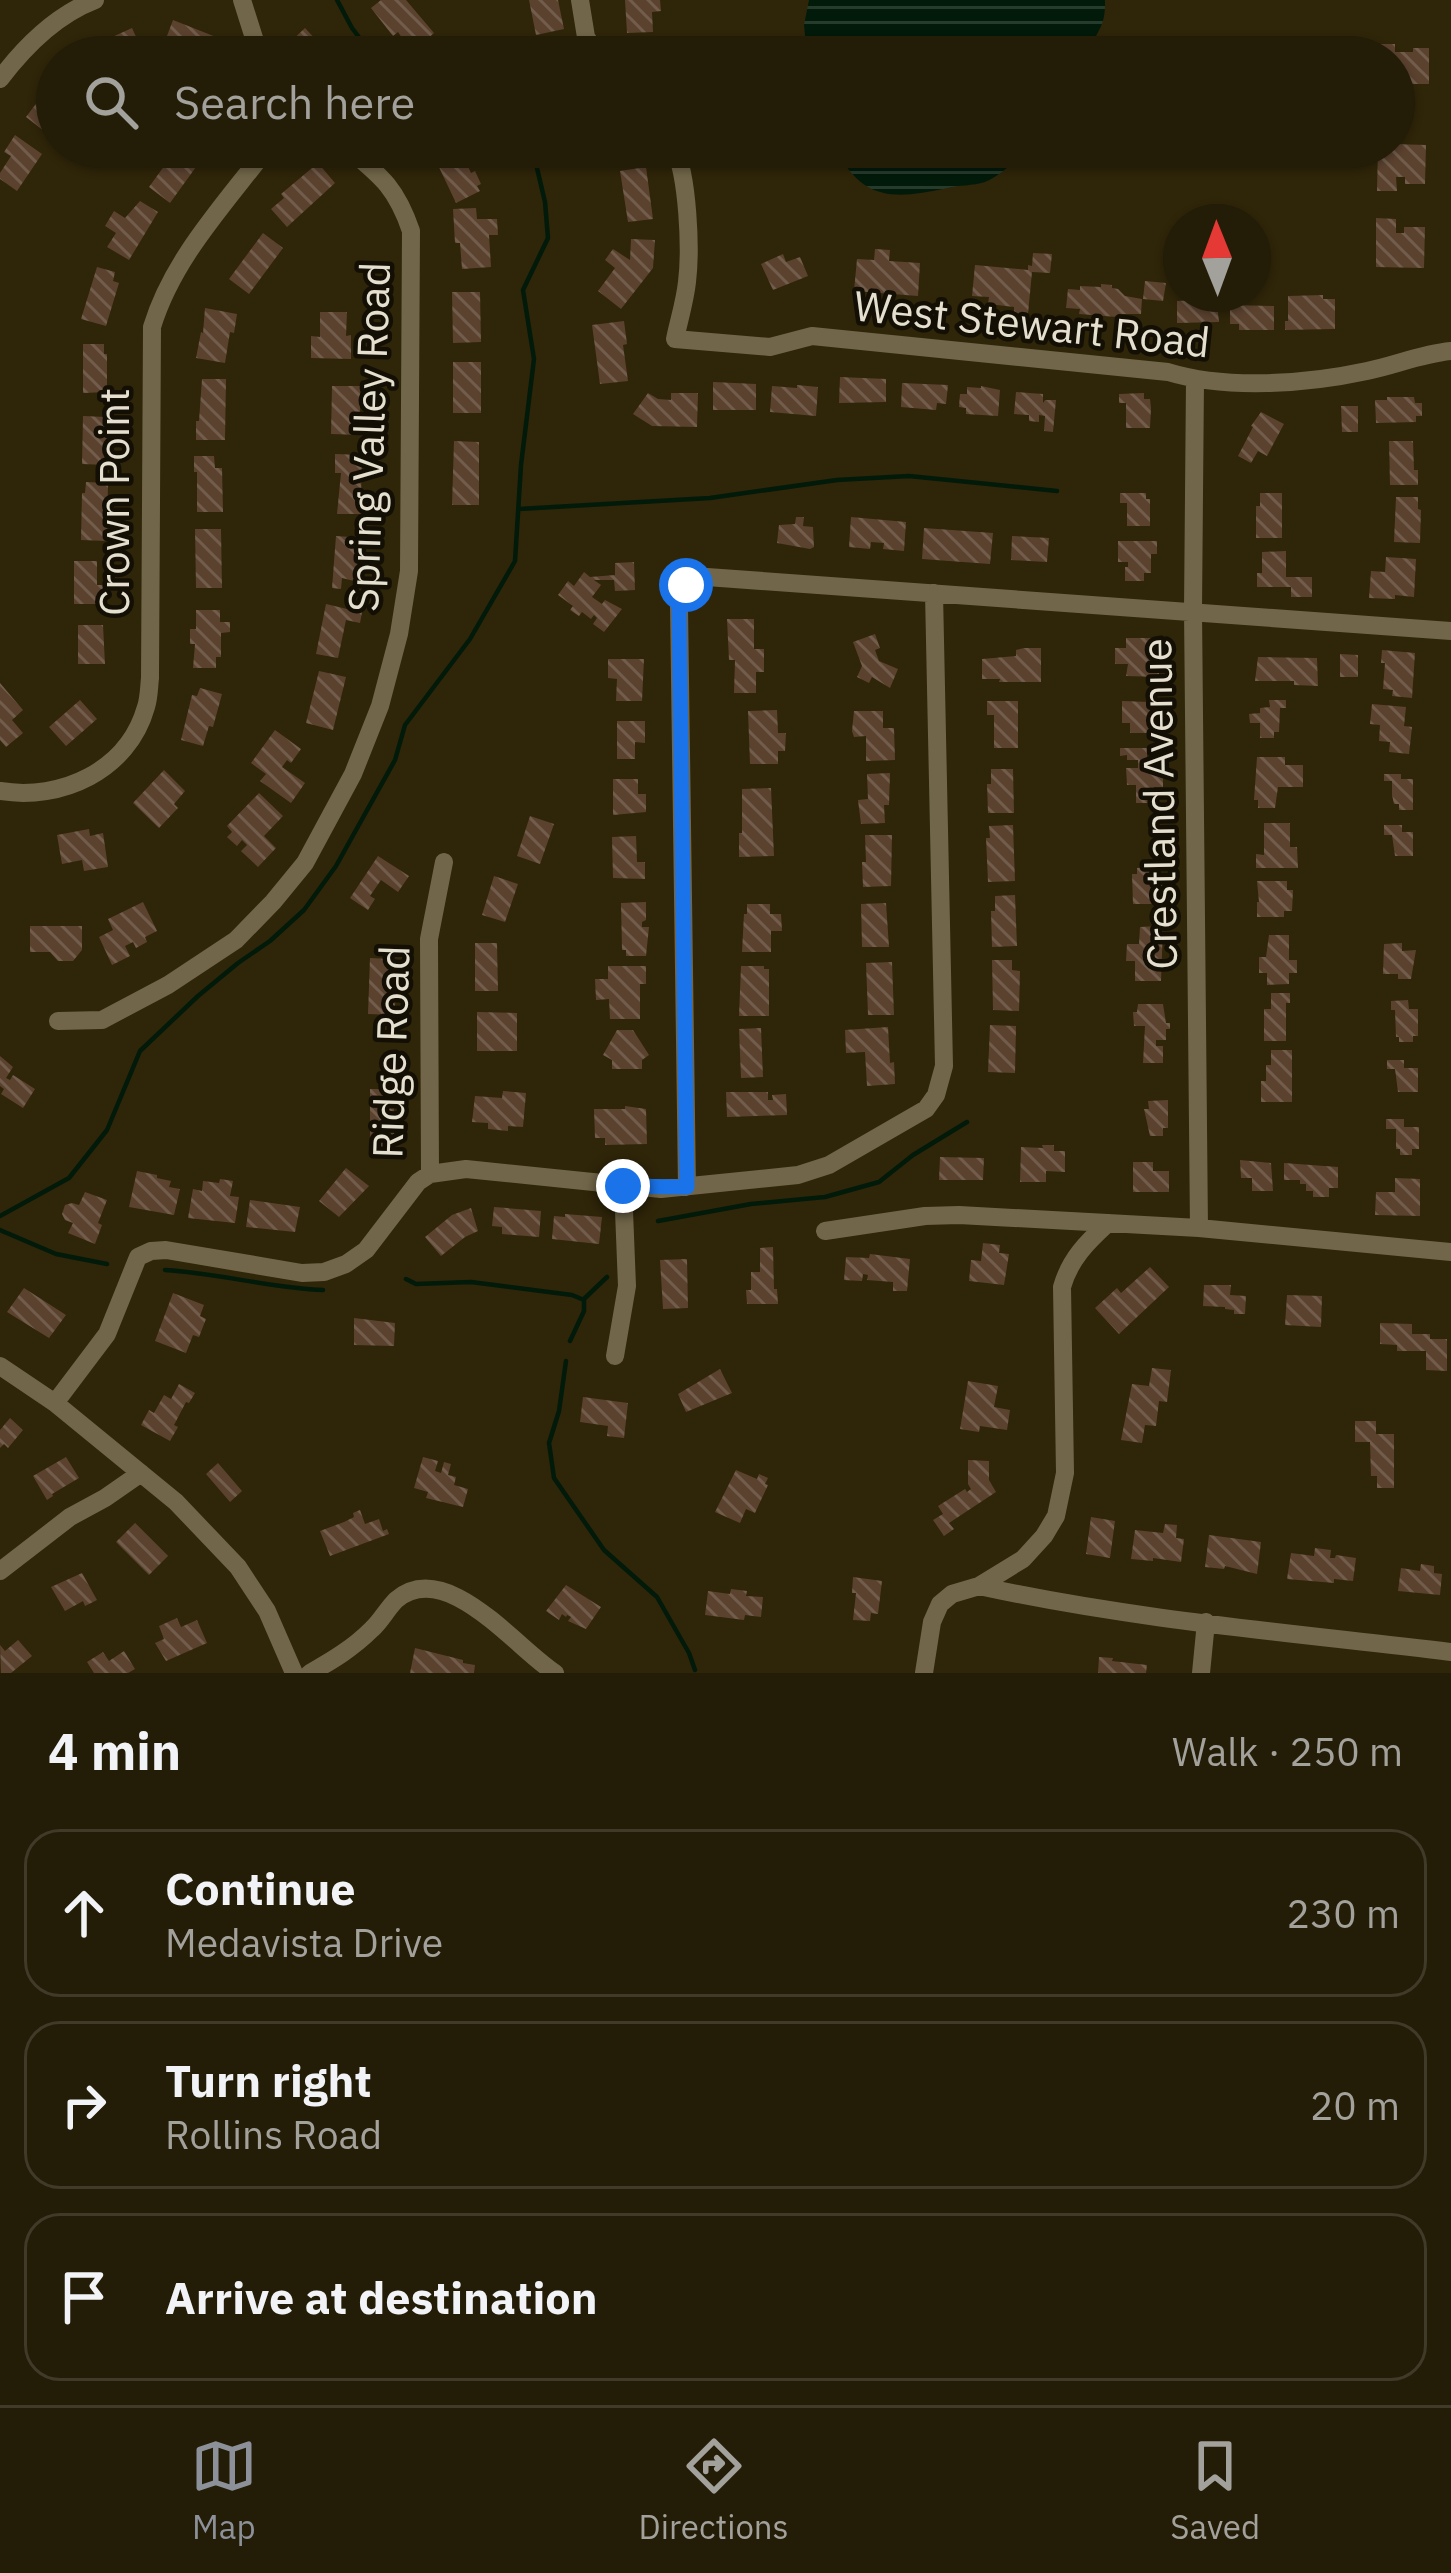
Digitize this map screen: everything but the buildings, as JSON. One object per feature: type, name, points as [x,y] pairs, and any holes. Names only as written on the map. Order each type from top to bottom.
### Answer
[{"type":"street","points":[[242,0],[253,36]]},
{"type":"street","points":[[580,0],[586,36]]},
{"type":"street","points":[[40,36],[84,2]]},
{"type":"street","points":[[0,79],[36,40]]},
{"type":"street","name":"Crown Point","points":[[0,791],[62,790],[88,778],[116,758],[146,707],[152,327],[161,297],[179,265],[252,168]]},
{"type":"street","name":"Spring Valley Road","points":[[58,1022],[101,1020],[168,985],[236,940],[305,863],[353,774],[380,706],[409,571],[411,231],[400,200],[372,168]]},
{"type":"street","name":"West Stewart Road","points":[[681,168],[687,281],[675,339],[770,347],[812,336],[1248,383],[1368,371],[1425,353],[1451,352]]},
{"type":"street","name":"Crestland Avenue","points":[[1196,380],[1193,610],[1199,1228]]},
{"type":"street","points":[[687,1187],[679,606],[686,585],[694,579],[1451,631]]},
{"type":"street","points":[[430,1174],[466,1169],[623,1186],[687,1187],[798,1175],[830,1166],[926,1109],[936,1095],[944,1066],[934,593]]},
{"type":"street","name":"Ridge Road","points":[[55,1403],[107,1334],[138,1257],[166,1250],[302,1273],[324,1272],[366,1250],[418,1182],[430,1174],[429,939],[444,862]]},
{"type":"street","points":[[615,1355],[627,1286],[623,1186]]},
{"type":"street","points":[[825,1231],[959,1215],[1199,1228],[1451,1252]]},
{"type":"street","points":[[924,1673],[932,1622],[940,1604],[1029,1554],[1056,1516],[1065,1473],[1062,1287],[1067,1268],[1108,1223]]},
{"type":"street","points":[[0,1366],[55,1403],[176,1502],[238,1567],[267,1611],[294,1673]]},
{"type":"street","points":[[0,1570],[70,1516],[141,1473]]},
{"type":"street","points":[[979,1586],[1206,1622],[1451,1652]]},
{"type":"street","points":[[310,1673],[344,1654],[408,1592],[425,1589],[445,1589],[464,1599],[555,1673]]},
{"type":"street","points":[[1201,1673],[1206,1622]]},
{"type":"shaded area","points":[[809,0],[1105,0],[1096,36],[805,36]]},
{"type":"shaded area","points":[[848,168],[1006,168],[985,182],[911,194],[881,192]]},
{"type":"waterway","points":[[337,0],[358,36]]},
{"type":"waterway","points":[[0,1216],[69,1178],[107,1130],[140,1051],[198,996],[304,910],[336,866],[395,760],[405,725],[470,639],[515,561],[534,359],[523,290],[548,238],[537,168]]},
{"type":"waterway","points":[[519,509],[710,498],[837,480],[909,476],[1057,491]]},
{"type":"waterway","points":[[658,1221],[825,1197],[879,1182],[967,1122]]},
{"type":"waterway","points":[[0,1230],[56,1254],[107,1264]]},
{"type":"waterway","points":[[165,1270],[323,1290]]},
{"type":"waterway","points":[[585,1298],[607,1277]]},
{"type":"waterway","points":[[406,1279],[416,1284],[471,1282],[572,1295],[584,1300],[584,1311],[570,1341]]},
{"type":"waterway","points":[[566,1361],[549,1443],[554,1478],[604,1550],[657,1597],[695,1670]]},
{"type":"route","points":[[623,1186],[687,1187],[679,606],[686,585]]}]
